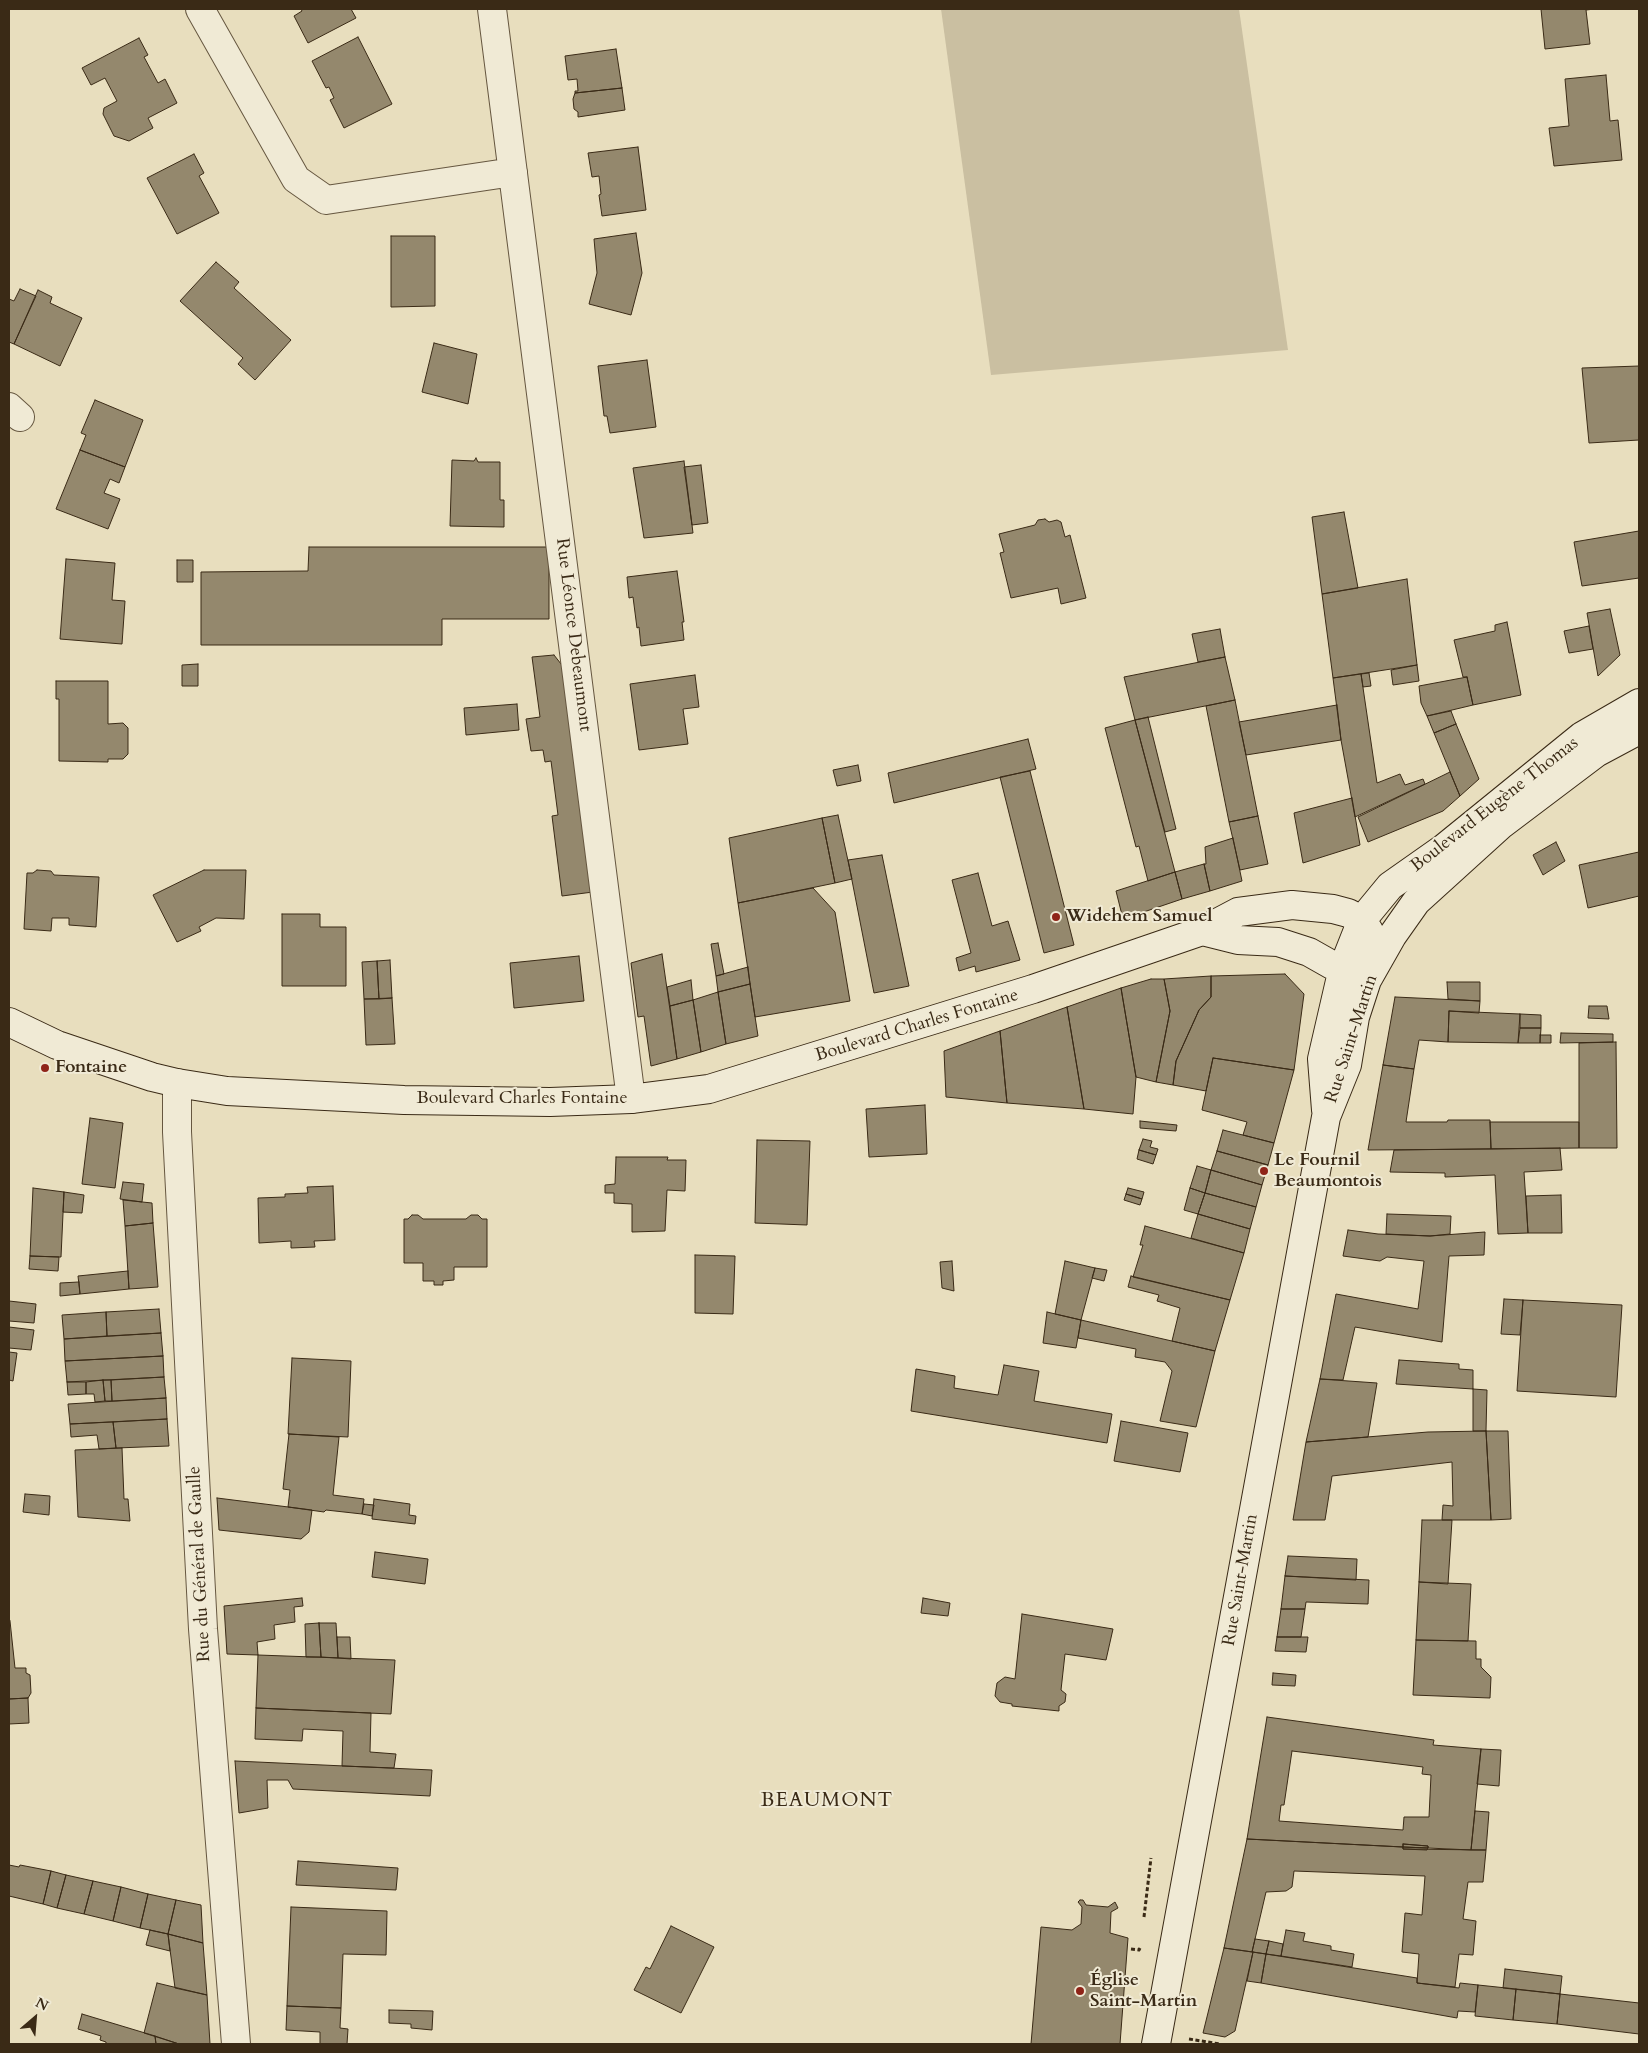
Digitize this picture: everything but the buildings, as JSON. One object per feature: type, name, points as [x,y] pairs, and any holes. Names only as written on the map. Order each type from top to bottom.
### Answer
[{"type":"street","points":[[200,9],[296,179],[326,200],[513,172]]},
{"type":"street","name":"Rue Léonce Debeaumont","points":[[492,9],[631,1099]]},
{"type":"street","name":"Boulevard Eugène Thomas","points":[[1375,932],[1390,886],[1458,837],[1582,736],[1639,703]]},
{"type":"street","name":"Boulevard Eugène Thomas","points":[[1375,932],[1416,902],[1502,824],[1596,753],[1639,730]]},
{"type":"street","name":"Boulevard Charles Fontaine","points":[[9,1022],[57,1045],[177,1084],[227,1091],[404,1100],[550,1102],[631,1099],[709,1089],[1033,990],[1202,931],[1238,912],[1292,905],[1333,909],[1348,913],[1375,932]]},
{"type":"street","points":[[1202,931],[1238,940],[1278,942],[1309,952],[1332,965],[1352,966],[1351,991],[1355,1018]]},
{"type":"street","name":"Rue Saint-Martin","points":[[1326,1117],[1322,1059],[1352,966],[1375,932]]},
{"type":"street","name":"Rue Saint-Martin","points":[[1156,2044],[1326,1117],[1347,1065],[1355,1018],[1367,980],[1375,932]]},
{"type":"street","name":"Rue du Général de Gaulle","points":[[177,1084],[177,1132],[203,1629],[236,2044]]},
{"type":"path","points":[[1143,1922],[1151,1858]]},
{"type":"path","points":[[1131,1949],[1140,1950],[1141,1941]]},
{"type":"shaded area","points":[[941,9],[1239,9],[1288,350],[991,375]]},
{"type":"place","name":"Widehem Samuel","points":[[1056,917]]},
{"type":"place","name":"Fontaine","points":[[45,1068]]},
{"type":"place","name":"Le Fournil Beaumontois","points":[[1264,1171]]},
{"type":"place","name":"Église Saint-Martin","points":[[1080,1991]]},
{"type":"district","name":"BEAUMONT","points":[[827,1801]]}]
